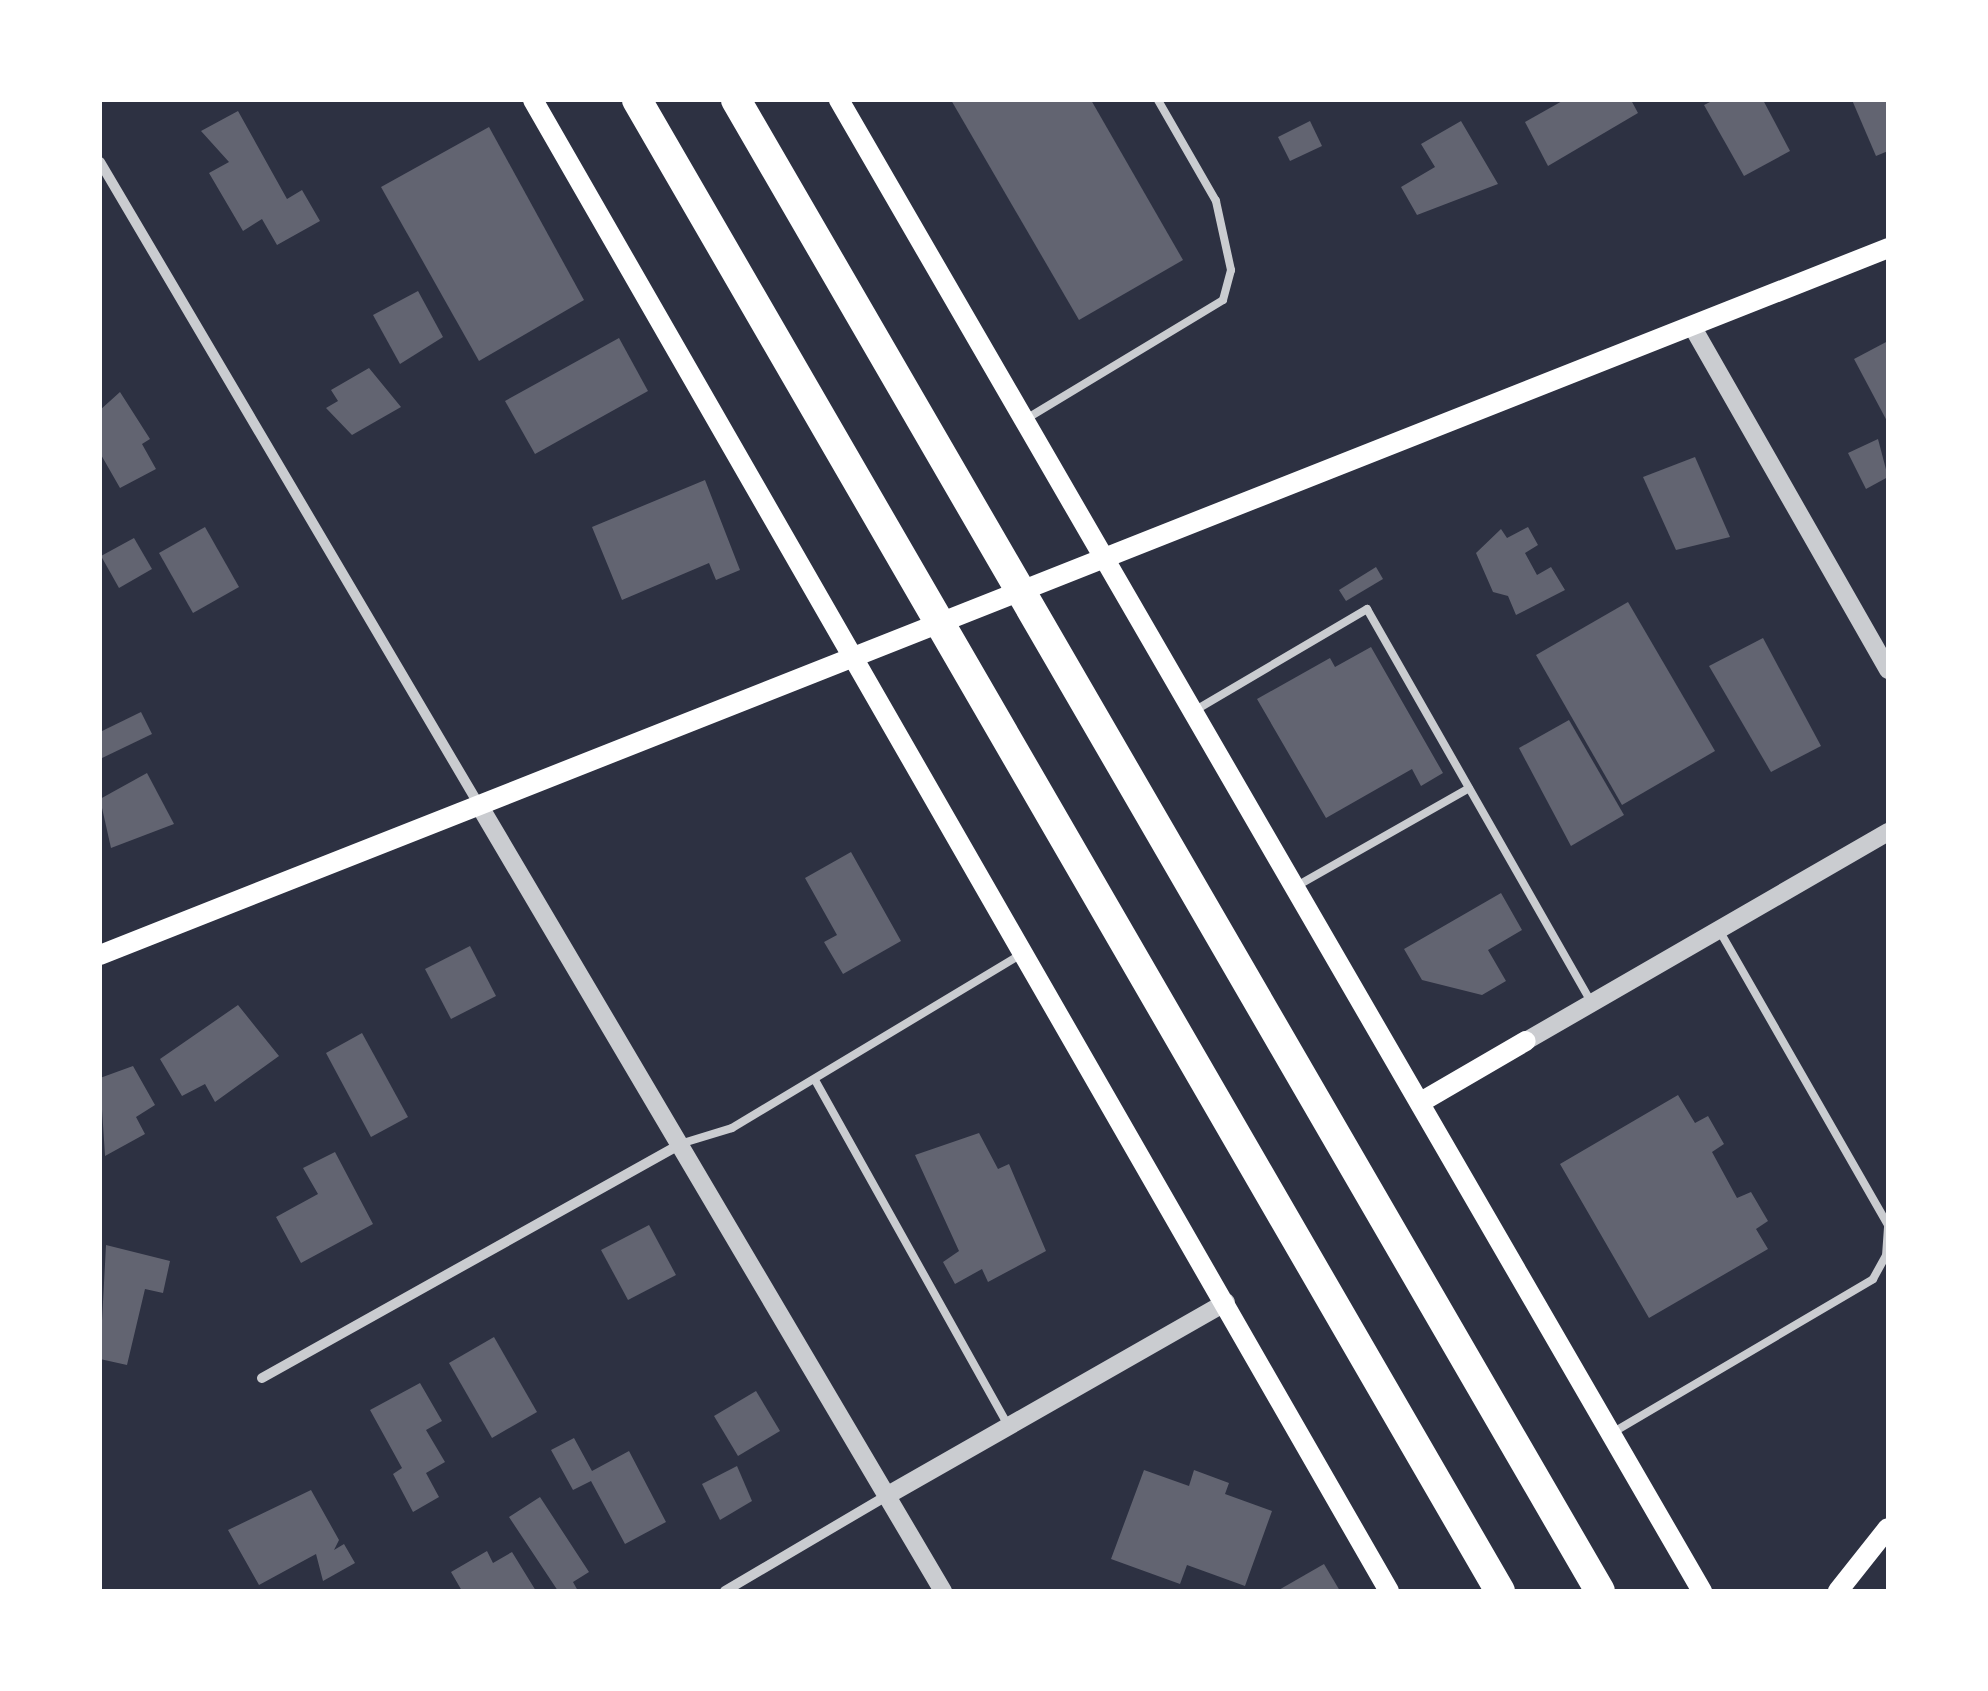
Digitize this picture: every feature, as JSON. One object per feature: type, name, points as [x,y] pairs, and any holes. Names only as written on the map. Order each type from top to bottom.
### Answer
[{"type":"highway","points":[[637,100],[1500,1591]]},
{"type":"highway","points":[[736,100],[1600,1591]]},
{"type":"main road","points":[[533,100],[1026,952],[1389,1591]]},
{"type":"main road","points":[[839,100],[1702,1591]]},
{"type":"main road","points":[[100,955],[1888,248]]},
{"type":"main road","points":[[1421,1102],[1526,1041]]},
{"type":"main road","points":[[1838,1591],[1888,1528]]},
{"type":"street","points":[[100,162],[478,805],[683,1143],[944,1591]]},
{"type":"street","points":[[1692,326],[1888,670]]},
{"type":"street","points":[[1526,1041],[1888,832]]},
{"type":"street","points":[[262,1378],[683,1143]]},
{"type":"street","points":[[725,1591],[1226,1302]]},
{"type":"lane","points":[[1026,419],[1223,300],[1231,270],[1216,201],[1158,100]]},
{"type":"lane","points":[[1194,712],[1367,609],[1592,1002]]},
{"type":"lane","points":[[1295,887],[1469,788]]},
{"type":"lane","points":[[1612,1432],[1874,1279],[1886,1256],[1888,1226],[1719,930]]},
{"type":"lane","points":[[683,1143],[732,1128],[1026,952]]},
{"type":"lane","points":[[815,1080],[1009,1427]]},
{"type":"building","points":[[951,100],[1091,100],[1183,260],[1079,320]]},
{"type":"building","points":[[1564,100],[1631,100],[1638,113],[1548,166],[1525,122]]},
{"type":"building","points":[[1714,100],[1763,100],[1790,151],[1744,176],[1704,105]]},
{"type":"building","points":[[1852,100],[1888,100],[1888,151],[1876,156]]},
{"type":"building","points":[[238,111],[287,199],[302,190],[320,221],[277,245],[262,219],[243,231],[209,173],[229,162],[201,131]]},
{"type":"building","points":[[1310,121],[1322,146],[1290,161],[1278,137]]},
{"type":"building","points":[[1461,121],[1498,184],[1417,215],[1401,187],[1435,167],[1421,144]]},
{"type":"building","points":[[489,127],[584,300],[479,361],[381,187]]},
{"type":"building","points":[[418,291],[443,337],[400,364],[373,315]]},
{"type":"building","points":[[619,338],[648,391],[535,454],[505,401]]},
{"type":"building","points":[[1888,341],[1888,423],[1854,359]]},
{"type":"building","points":[[369,368],[401,407],[352,435],[326,408],[338,401],[331,390]]},
{"type":"building","points":[[120,392],[150,439],[142,444],[156,469],[120,488],[100,453],[100,410]]},
{"type":"building","points":[[1878,439],[1888,477],[1866,489],[1848,453]]},
{"type":"building","points":[[1695,457],[1730,537],[1676,550],[1643,477]]},
{"type":"building","points":[[705,480],[740,570],[716,580],[709,563],[622,600],[592,527]]},
{"type":"building","points":[[205,527],[239,587],[193,613],[159,553]]},
{"type":"building","points":[[1528,527],[1538,545],[1525,553],[1537,575],[1551,567],[1565,590],[1516,615],[1508,596],[1493,592],[1476,553],[1501,529],[1507,538]]},
{"type":"building","points":[[134,538],[152,569],[119,588],[101,556]]},
{"type":"building","points":[[1376,567],[1383,579],[1346,601],[1339,590]]},
{"type":"building","points":[[1628,602],[1715,751],[1622,805],[1536,655]]},
{"type":"building","points":[[1763,638],[1821,746],[1771,772],[1709,666]]},
{"type":"building","points":[[1371,647],[1443,773],[1421,786],[1412,769],[1326,818],[1257,699],[1330,658],[1335,667]]},
{"type":"building","points":[[141,712],[152,734],[100,759],[100,732]]},
{"type":"building","points":[[1569,720],[1624,815],[1571,846],[1519,748]]},
{"type":"building","points":[[147,773],[174,824],[111,848],[100,799]]},
{"type":"building","points":[[851,852],[901,941],[843,974],[824,942],[837,935],[805,878]]},
{"type":"building","points":[[1501,893],[1522,930],[1488,950],[1506,981],[1482,995],[1422,980],[1404,949]]},
{"type":"building","points":[[470,946],[496,996],[451,1019],[425,969]]},
{"type":"building","points":[[238,1005],[279,1056],[215,1102],[205,1084],[182,1096],[160,1059]]},
{"type":"building","points":[[362,1033],[408,1117],[371,1137],[326,1053]]},
{"type":"building","points":[[133,1066],[155,1105],[136,1117],[145,1134],[105,1156],[100,1078]]},
{"type":"building","points":[[1678,1095],[1695,1123],[1708,1116],[1724,1144],[1712,1152],[1737,1198],[1751,1192],[1768,1221],[1756,1229],[1768,1249],[1649,1318],[1560,1164]]},
{"type":"building","points":[[979,1133],[998,1169],[1009,1164],[1046,1251],[988,1282],[982,1269],[955,1284],[943,1262],[959,1251],[915,1155]]},
{"type":"building","points":[[335,1152],[373,1224],[301,1263],[276,1217],[318,1194],[303,1168]]},
{"type":"building","points":[[649,1225],[676,1275],[628,1300],[601,1250]]},
{"type":"building","points":[[106,1245],[170,1261],[163,1293],[145,1289],[127,1365],[100,1359]]},
{"type":"building","points":[[494,1337],[537,1412],[492,1438],[449,1363]]},
{"type":"building","points":[[420,1383],[442,1421],[426,1430],[445,1462],[426,1473],[439,1497],[413,1512],[393,1474],[402,1468],[370,1410]]},
{"type":"building","points":[[756,1391],[780,1431],[738,1456],[714,1416]]},
{"type":"building","points":[[574,1438],[592,1471],[629,1451],[666,1522],[625,1544],[591,1481],[573,1490],[551,1450]]},
{"type":"building","points":[[737,1466],[752,1501],[720,1520],[702,1484]]},
{"type":"building","points":[[1144,1470],[1189,1486],[1194,1470],[1229,1483],[1225,1494],[1272,1511],[1245,1586],[1187,1565],[1180,1584],[1111,1559]]},
{"type":"building","points":[[311,1490],[339,1540],[334,1550],[344,1544],[355,1563],[323,1581],[316,1554],[259,1585],[228,1530]]},
{"type":"building","points":[[540,1497],[589,1572],[573,1582],[578,1591],[558,1591],[509,1517]]},
{"type":"building","points":[[487,1551],[493,1563],[512,1552],[536,1591],[462,1591],[451,1572]]},
{"type":"building","points":[[1324,1564],[1340,1591],[1277,1591]]}]
